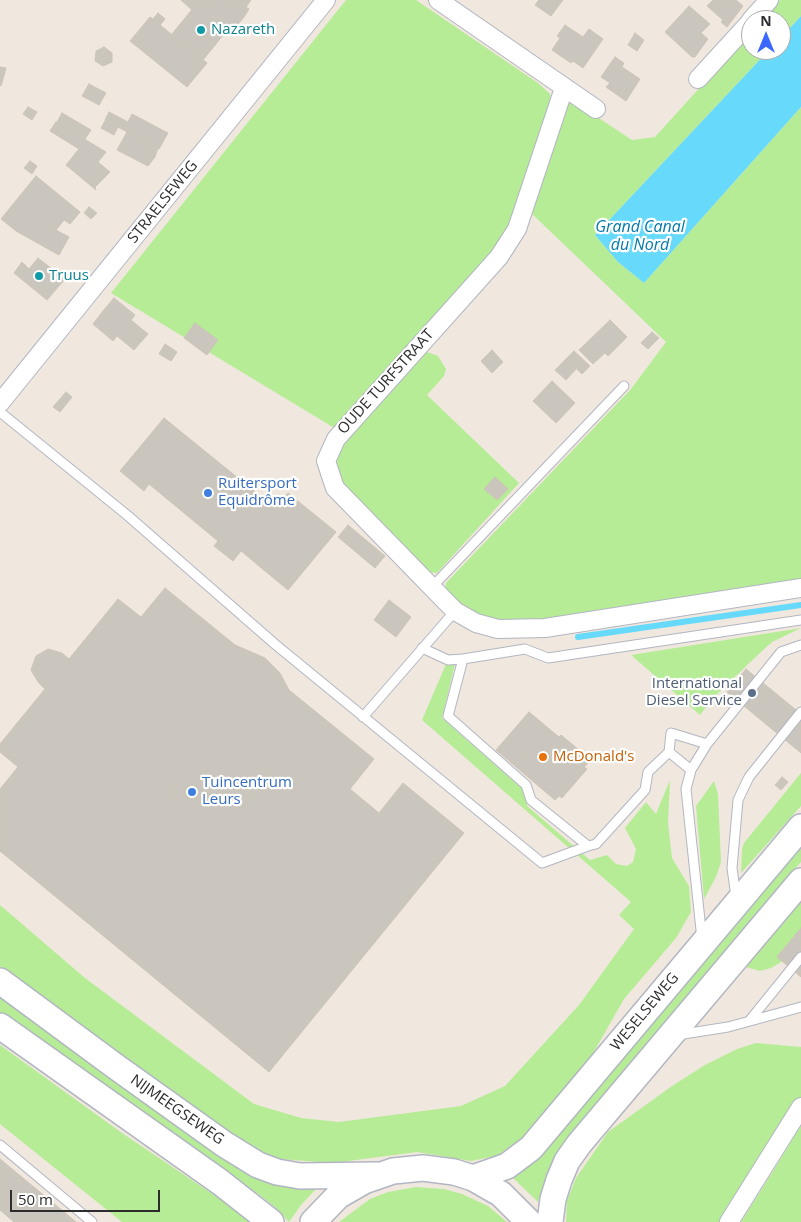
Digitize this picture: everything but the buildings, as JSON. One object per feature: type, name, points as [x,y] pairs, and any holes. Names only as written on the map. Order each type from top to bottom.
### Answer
[{"type":"main road","name":"WESELSEWEG","points":[[473,1178],[507,1166],[531,1148],[801,827]]},
{"type":"main road","points":[[550,1222],[553,1199],[568,1161],[801,880]]},
{"type":"main road","name":"NIJMEEGSEWEG","points":[[0,981],[115,1066],[258,1165],[277,1172],[300,1176],[376,1175]]},
{"type":"main road","points":[[0,1026],[220,1182],[271,1222]]},
{"type":"main road","points":[[313,1222],[338,1196],[376,1175],[423,1168],[454,1172],[473,1178],[501,1194],[529,1222]]},
{"type":"street","name":"STRAELSEWEG","points":[[0,403],[326,0]]},
{"type":"street","points":[[438,0],[596,109]]},
{"type":"street","points":[[760,10],[769,0]]},
{"type":"street","points":[[698,80],[741,31]]},
{"type":"street","name":"OUDE TURFSTRAAT","points":[[564,88],[516,229],[499,258],[336,439],[326,461],[335,488],[456,611],[476,623],[498,629],[544,628],[801,588]]},
{"type":"street","points":[[729,1222],[801,1107]]},
{"type":"lane","points":[[432,587],[624,386]]},
{"type":"lane","points":[[0,412],[127,515],[363,717],[542,863],[596,844],[645,790],[648,772],[669,752],[671,733],[707,744]]},
{"type":"lane","points":[[363,717],[456,611]]},
{"type":"lane","points":[[422,648],[448,660],[525,649],[548,658],[801,620]]},
{"type":"lane","points":[[703,943],[686,789],[691,770],[707,744],[782,652],[801,644]]},
{"type":"lane","points":[[464,659],[448,716],[526,785],[531,800],[588,846]]},
{"type":"lane","points":[[737,902],[732,868],[738,800],[749,777],[801,712]]},
{"type":"lane","points":[[669,752],[691,770]]},
{"type":"lane","points":[[750,1020],[801,957]]},
{"type":"lane","points":[[669,1037],[728,1027],[801,1007]]},
{"type":"lane","points":[[0,1145],[92,1222]]},
{"type":"green space","points":[[346,0],[416,0],[538,83],[550,94],[551,101],[511,226],[502,244],[336,429],[111,293]]},
{"type":"green space","points":[[780,0],[801,0],[801,16],[791,27],[791,10],[770,10]]},
{"type":"green space","points":[[741,42],[741,60],[760,60],[595,235],[618,262],[644,283],[801,107],[801,582],[535,623],[504,623],[469,613],[445,590],[446,583],[631,389],[666,342],[530,212],[565,106],[573,101],[632,140],[655,137]]},
{"type":"green space","points":[[427,352],[438,356],[446,369],[444,376],[427,395],[519,483],[437,573],[427,572],[349,498],[335,472],[336,457],[342,446]]},
{"type":"green space","points":[[801,628],[772,642],[714,697],[700,715],[631,655]]},
{"type":"green space","points":[[446,664],[455,664],[442,718],[527,793],[527,806],[590,860],[607,855],[616,864],[627,866],[633,862],[636,849],[625,828],[646,802],[656,814],[670,780],[668,823],[672,858],[689,886],[691,912],[676,938],[624,999],[588,1062],[525,1137],[496,1156],[471,1161],[417,1152],[333,1163],[280,1159],[257,1151],[231,1137],[42,1000],[0,966],[0,905],[85,978],[254,1104],[301,1118],[339,1122],[461,1106],[505,1086],[579,1005],[634,929],[619,915],[631,902],[422,720]]},
{"type":"green space","points":[[801,773],[801,806],[741,873],[744,843]]},
{"type":"green space","points":[[714,781],[718,794],[721,862],[716,877],[704,899],[696,806]]},
{"type":"green space","points":[[801,843],[801,862],[569,1136],[557,1154],[538,1202],[512,1177]]},
{"type":"green space","points":[[801,902],[801,937],[781,962],[771,968],[760,971],[746,967]]},
{"type":"green space","points":[[0,994],[47,1032],[242,1171],[272,1183],[318,1187],[301,1205],[289,1222],[275,1207],[257,1193],[40,1043],[0,1012]]},
{"type":"green space","points":[[756,1043],[801,1047],[801,1098],[722,1222],[566,1222],[567,1201],[576,1178],[608,1132],[705,1065],[737,1049]]},
{"type":"green space","points":[[0,1045],[122,1133],[254,1222],[122,1222],[0,1124]]},
{"type":"green space","points":[[801,1125],[801,1222],[741,1222],[775,1168]]},
{"type":"green space","points":[[416,1187],[444,1189],[462,1194],[488,1206],[507,1222],[339,1222],[370,1199],[388,1192]]},
{"type":"water","name":"Grand Canal du Nord","points":[[801,16],[801,107],[644,283],[618,262],[595,235],[760,60],[791,60],[791,27]]},
{"type":"waterway","points":[[578,637],[801,605]]},
{"type":"place","name":"Nazareth","points":[[201,30]]},
{"type":"place","name":"Truus","points":[[39,276]]},
{"type":"place","name":"Ruitersport Equidrôme","points":[[208,493]]},
{"type":"place","name":"International Diesel Service","points":[[752,693]]},
{"type":"place","name":"McDonald's","points":[[543,757]]},
{"type":"place","name":"Tuincentrum Leurs","points":[[192,792]]}]
